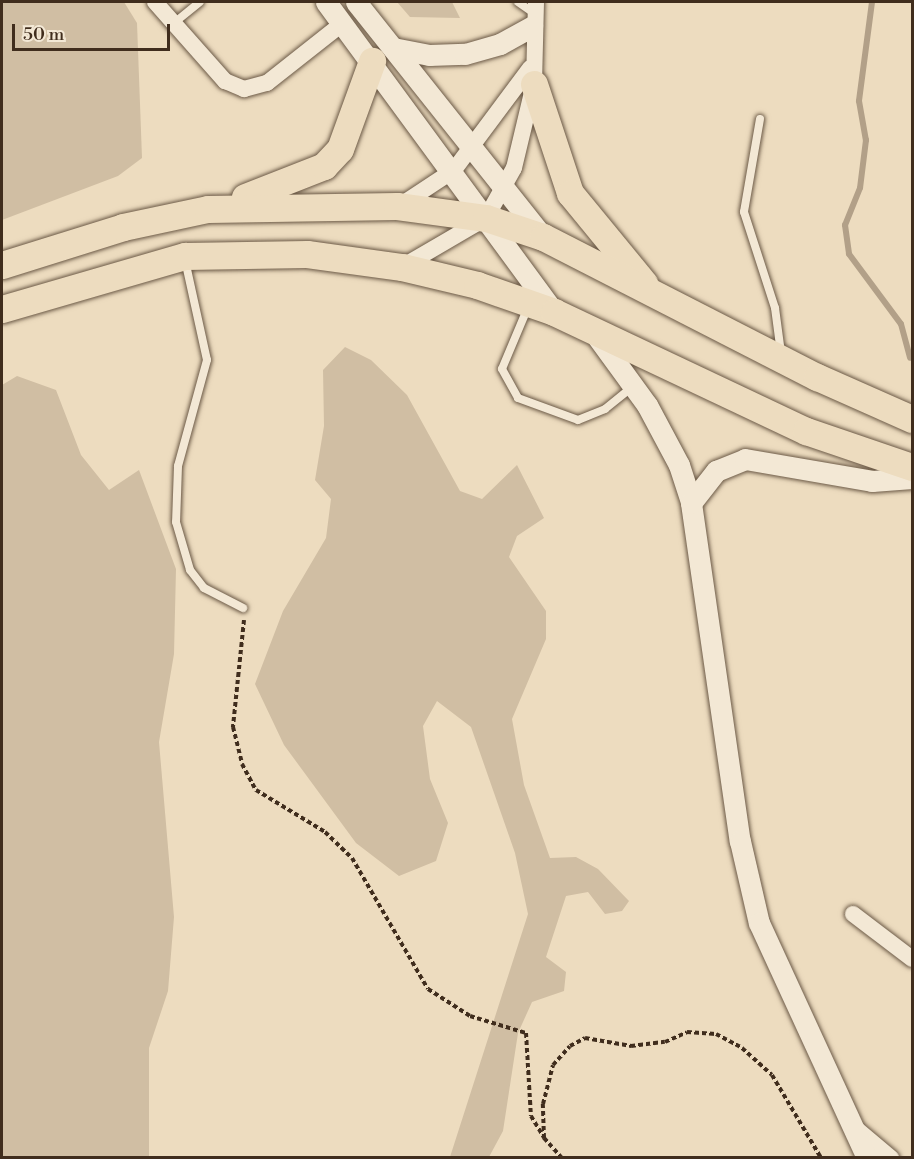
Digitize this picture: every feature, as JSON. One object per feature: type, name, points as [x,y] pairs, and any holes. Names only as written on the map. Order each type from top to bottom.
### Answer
[{"type":"highway","points":[[2,266],[123,227],[208,208],[286,185],[324,166],[340,149],[382,54]]},
{"type":"highway","points":[[532,76],[570,193],[659,299]]},
{"type":"highway","points":[[208,208],[397,206],[486,218],[543,237],[659,299],[781,359],[912,419]]},
{"type":"highway","points":[[2,309],[185,256],[307,254],[402,267],[542,307],[806,431],[912,467]]},
{"type":"street","points":[[155,2],[225,81],[244,89],[267,83],[343,23]]},
{"type":"street","points":[[326,2],[343,23],[382,54],[472,149],[543,237]]},
{"type":"street","points":[[356,2],[382,54],[542,307]]},
{"type":"street","points":[[382,54],[465,54],[500,44],[534,14]]},
{"type":"street","points":[[402,267],[486,218],[503,190],[523,141],[532,76],[534,14]]},
{"type":"street","points":[[397,206],[454,170],[532,76]]},
{"type":"street","points":[[592,331],[633,386],[670,444],[691,503],[740,841],[759,923],[867,1158]]},
{"type":"street","points":[[691,503],[716,471],[745,459],[872,481],[912,478]]},
{"type":"street","points":[[852,914],[912,959]]},
{"type":"street","points":[[853,1126],[891,1158]]},
{"type":"lane","points":[[174,23],[200,2]]},
{"type":"lane","points":[[518,2],[534,14]]},
{"type":"lane","points":[[760,119],[744,212],[775,308],[781,359]]},
{"type":"lane","points":[[185,256],[207,360],[178,465],[176,522],[190,570],[204,588],[243,608]]},
{"type":"lane","points":[[542,307],[502,369],[518,398],[578,420],[605,409],[633,386]]},
{"type":"path","points":[[243,608],[233,727],[242,764],[256,790],[325,832],[352,858],[428,989],[470,1016],[526,1033],[531,1116],[544,1138],[562,1158]]},
{"type":"path","points":[[544,1138],[546,1084],[570,1046],[585,1038],[632,1046],[665,1042],[687,1032],[716,1034],[742,1048],[772,1075],[821,1158]]},
{"type":"shaded area","points":[[2,2],[124,2],[137,23],[142,158],[118,176],[2,220]]},
{"type":"shaded area","points":[[397,2],[452,2],[460,18],[410,17]]},
{"type":"shaded area","points":[[345,347],[371,360],[407,395],[460,491],[482,499],[517,465],[544,518],[517,536],[509,557],[546,611],[546,639],[512,719],[524,785],[550,858],[576,857],[598,869],[629,901],[622,911],[605,914],[588,892],[566,896],[546,957],[566,972],[564,991],[532,1002],[518,1033],[503,1131],[489,1157],[450,1157],[528,914],[515,853],[471,727],[437,701],[423,726],[430,779],[448,823],[436,861],[399,876],[356,843],[284,745],[255,684],[283,611],[326,538],[331,499],[315,480],[324,426],[323,370]]},
{"type":"shaded area","points":[[17,376],[56,390],[81,455],[109,490],[139,470],[176,569],[174,654],[159,742],[174,917],[168,991],[149,1048],[149,1157],[2,1157],[2,385]]},
{"type":"waterway","points":[[872,2],[859,101],[866,140],[860,188],[845,225],[849,254],[901,324],[910,358]]}]
